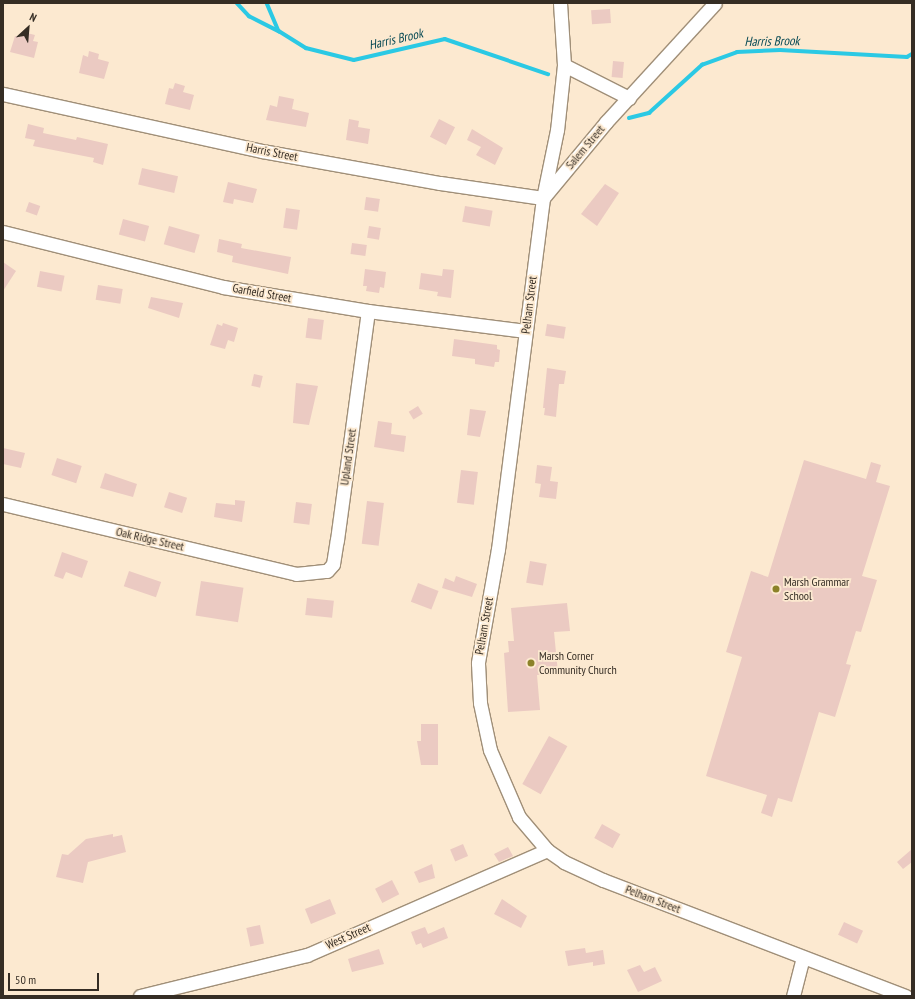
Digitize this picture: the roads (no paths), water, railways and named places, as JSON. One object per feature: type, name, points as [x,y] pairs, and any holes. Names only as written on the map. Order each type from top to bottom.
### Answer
[{"type":"street","name":"Pelham Street","points":[[560,3],[564,64],[557,130],[543,198],[498,549],[480,647],[478,679],[484,728],[508,796],[531,835],[547,850],[604,880],[904,996]]},
{"type":"street","name":"Salem Street","points":[[543,198],[628,98],[715,3]]},
{"type":"street","points":[[564,64],[628,98]]},
{"type":"street","name":"Harris Street","points":[[3,94],[262,151],[440,183],[543,198]]},
{"type":"street","name":"Garfield Street","points":[[3,232],[223,287],[368,311],[526,331]]},
{"type":"street","name":"Upland Street","points":[[296,574],[327,571],[333,564],[368,311]]},
{"type":"street","name":"Oak Ridge Street","points":[[3,504],[296,574]]},
{"type":"street","name":"West Street","points":[[140,996],[307,955],[547,850]]},
{"type":"street","points":[[793,996],[803,957]]},
{"type":"waterway","points":[[237,3],[249,16],[279,31]]},
{"type":"waterway","name":"Harris Brook","points":[[267,3],[279,31],[306,48],[354,60],[445,39],[548,74]]},
{"type":"waterway","name":"Harris Brook","points":[[629,118],[649,113],[702,65],[737,52],[780,50],[907,57],[912,54]]},
{"type":"place","name":"Marsh Grammar School","points":[[776,589]]},
{"type":"place","name":"Marsh Corner Community Church","points":[[531,663]]}]
